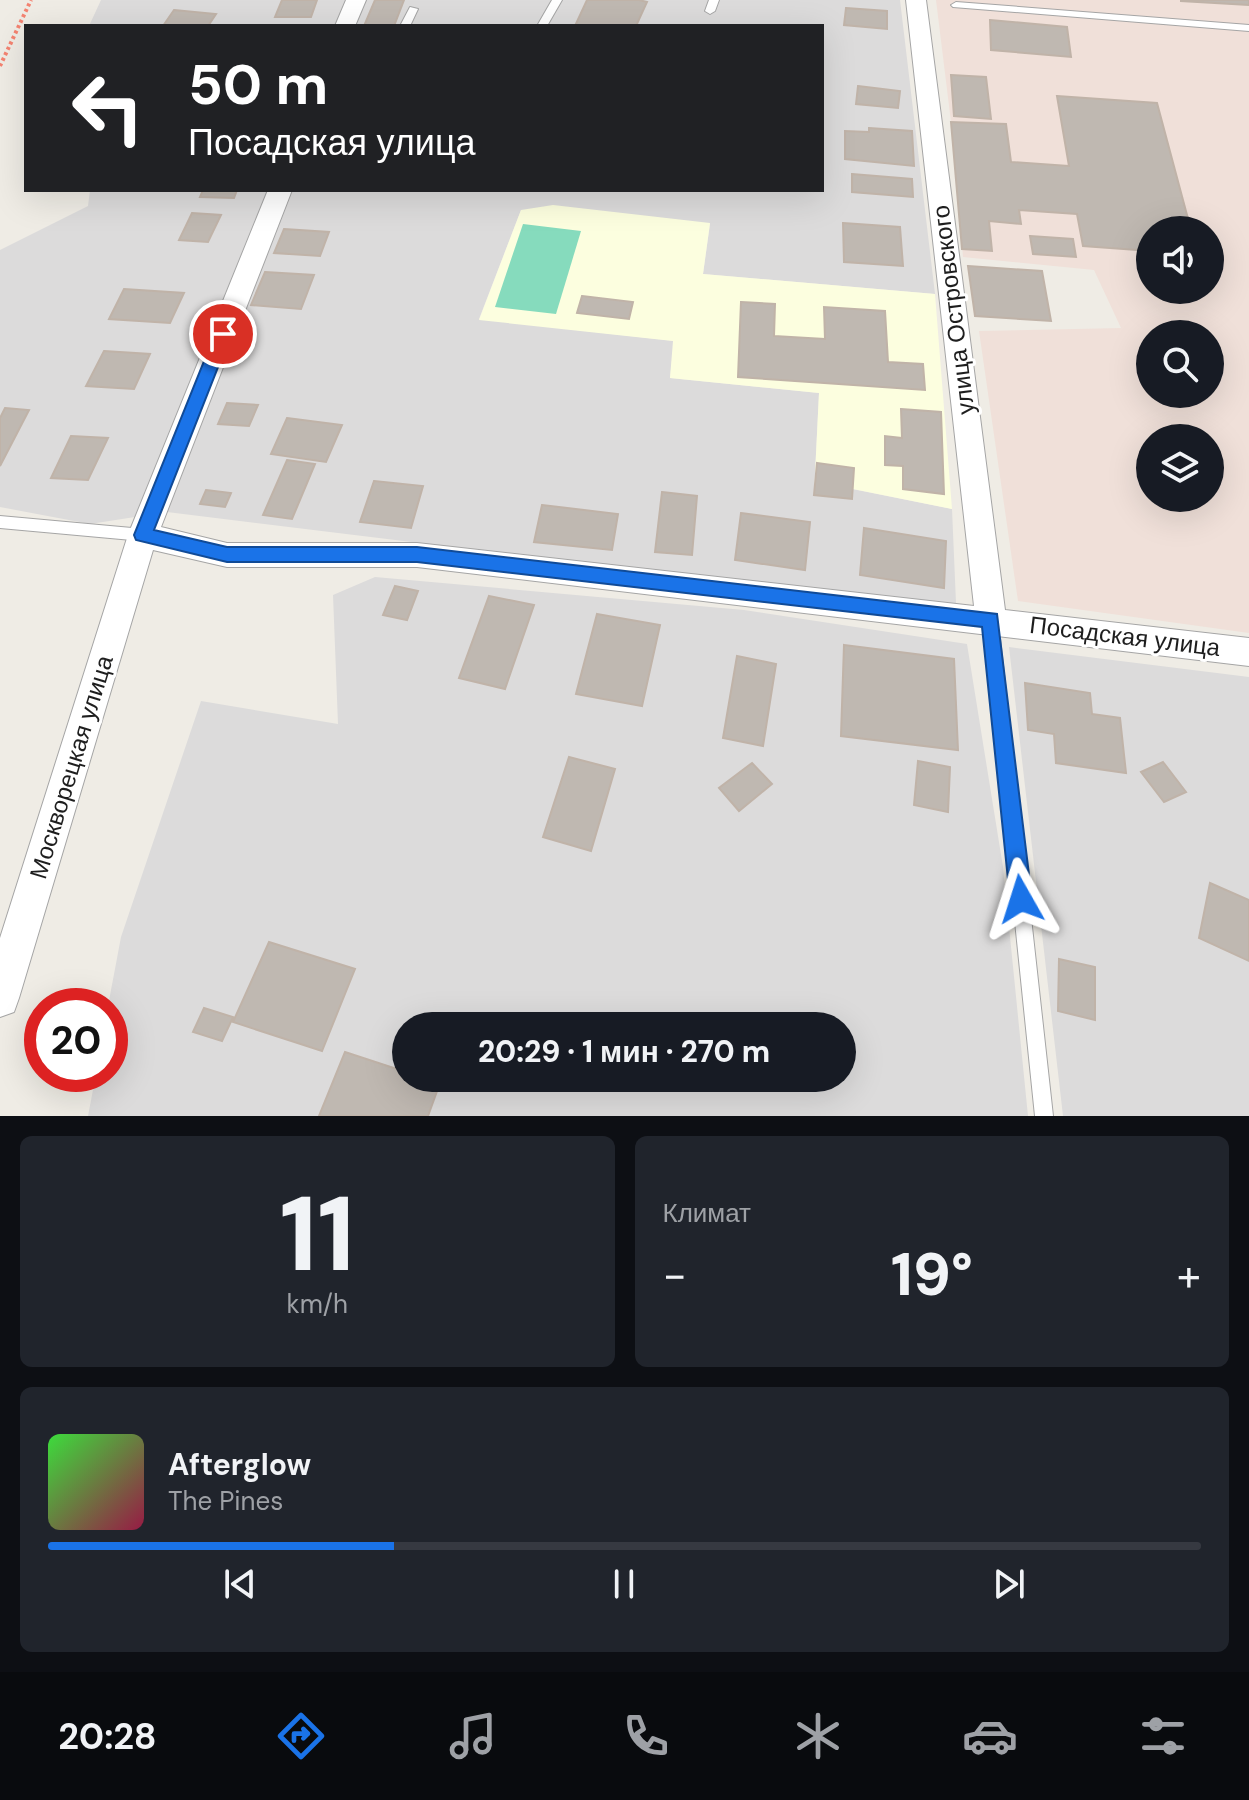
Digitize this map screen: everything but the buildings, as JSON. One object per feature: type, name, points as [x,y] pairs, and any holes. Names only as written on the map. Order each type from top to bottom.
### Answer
[{"type":"street","points":[[346,24],[356,0]]},
{"type":"street","name":"улица Островского","points":[[916,0],[991,620]]},
{"type":"street","name":"Москворецкая улица","points":[[0,998],[143,535],[279,192]]},
{"type":"street","name":"Посадская улица","points":[[143,535],[227,555],[417,555],[1249,652]]},
{"type":"lane","points":[[543,24],[557,0]]},
{"type":"lane","points":[[710,11],[714,0]]},
{"type":"lane","points":[[956,5],[1249,28]]},
{"type":"lane","points":[[406,24],[413,9]]},
{"type":"lane","points":[[0,522],[143,535]]},
{"type":"lane","points":[[991,620],[1044,1116]]},
{"type":"path","points":[[0,66],[31,0]]},
{"type":"shaded area","points":[[101,0],[900,0],[935,294],[703,274],[710,224],[521,210],[479,319],[674,341],[670,378],[819,393],[814,494],[852,489],[952,509],[956,603],[942,607],[167,512],[90,524],[0,507],[0,250],[88,206],[90,192],[824,192],[824,24],[90,24]]},
{"type":"shaded area","points":[[936,0],[1249,0],[1249,633],[1018,601],[979,331],[1121,328],[1094,270],[963,257]]},
{"type":"shaded area","points":[[553,205],[710,223],[703,274],[935,294],[952,509],[853,489],[852,499],[814,495],[819,393],[670,378],[673,341],[479,320],[521,210]]},
{"type":"shaded area","points":[[375,577],[744,610],[967,644],[1003,867],[1028,1116],[88,1116],[93,1092],[128,1092],[128,988],[111,988],[121,937],[201,701],[338,724],[333,595]]},
{"type":"shaded area","points":[[1009,647],[1249,677],[1249,1116],[1063,1116]]},
{"type":"green space","points":[[523,224],[581,231],[556,314],[495,307]]},
{"type":"route","points":[[223,334],[143,535],[227,555],[417,555],[991,620],[1021,899]]}]
